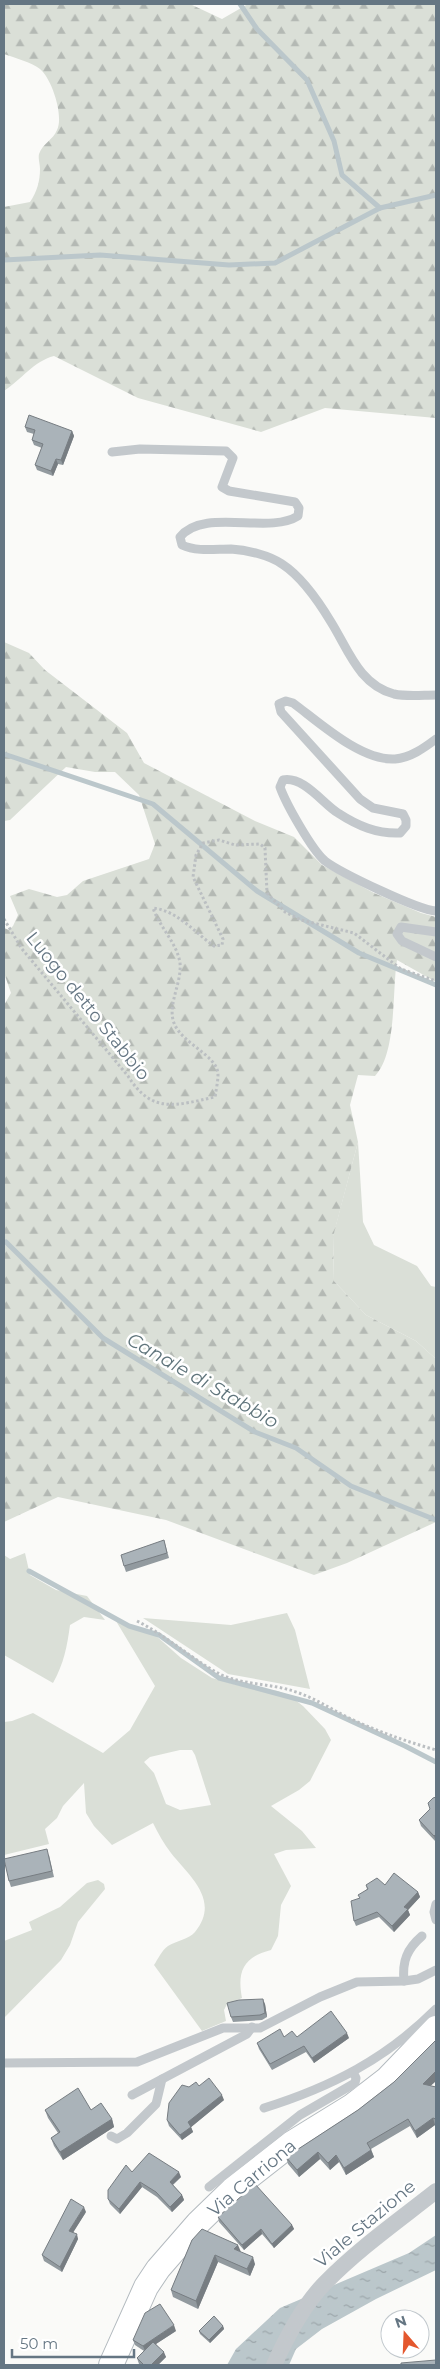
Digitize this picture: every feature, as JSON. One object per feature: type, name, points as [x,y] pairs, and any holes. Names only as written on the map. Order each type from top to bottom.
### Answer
[{"type":"main road","name":"Via Carriona","points":[[110,2365],[146,2287],[158,2269],[198,2222],[232,2190],[292,2143],[352,2106],[388,2079],[436,2028]]},
{"type":"street","name":"Viale Stazione","points":[[274,2365],[300,2315],[323,2285],[353,2257],[436,2191]]},
{"type":"lane","points":[[112,452],[140,449],[226,451],[230,453],[233,458],[222,487],[229,491],[295,502],[299,508],[298,516],[286,521],[216,523],[192,527],[180,537],[182,545],[190,549],[234,549],[267,556],[282,564],[308,590],[331,621],[351,659],[375,686],[395,694],[436,695]]},
{"type":"lane","points":[[436,739],[411,755],[397,759],[379,759],[338,737],[293,703],[286,701],[279,704],[281,712],[360,799],[373,808],[396,811],[403,814],[406,820],[406,826],[400,833],[384,833],[369,829],[338,813],[296,782],[283,780],[280,786],[283,796],[310,841],[325,861],[416,907],[436,911]]},
{"type":"lane","points":[[436,932],[401,928],[397,934],[402,942],[436,957]]},
{"type":"lane","points":[[436,1904],[434,1912],[436,1920]]},
{"type":"lane","points":[[404,1981],[403,1968],[405,1957],[411,1946],[422,1936]]},
{"type":"lane","points":[[4,2063],[137,2062],[223,2028],[260,2028],[320,1996],[357,1982],[418,1979],[436,1970]]},
{"type":"lane","points":[[264,2108],[302,2096],[353,2072],[389,2050],[416,2030],[436,2009]]},
{"type":"lane","points":[[132,2095],[247,2034],[252,2027]]},
{"type":"lane","points":[[209,2187],[300,2115],[355,2084],[356,2078],[353,2072]]},
{"type":"lane","points":[[111,2136],[117,2139],[127,2133],[156,2104],[162,2079]]},
{"type":"path","name":"Luogo detto Stabbio","points":[[4,919],[8,930],[22,949],[135,1086],[151,1101],[177,1105],[215,1097],[218,1072],[213,1062],[186,1041],[174,1023],[173,1008],[181,973],[179,960],[174,946],[157,919],[153,908],[163,909],[183,920],[214,946],[222,945],[223,939],[193,877],[196,855],[203,843],[219,840],[235,845],[260,844],[265,848],[267,855],[267,893],[285,912],[314,925],[354,934],[401,969],[436,981]]},
{"type":"path","points":[[137,1620],[158,1631],[209,1668],[228,1678],[292,1690],[319,1700],[345,1716],[386,1735],[436,1750]]},
{"type":"green space","points":[[4,4],[190,4],[222,19],[248,4],[436,4],[436,418],[325,408],[261,432],[138,398],[54,356],[34,366],[4,391],[4,207],[30,202],[39,178],[39,154],[57,130],[59,116],[56,98],[49,81],[40,69],[23,60],[4,54]]},
{"type":"green space","points":[[4,642],[29,653],[45,670],[127,733],[144,763],[255,821],[294,837],[322,865],[374,893],[421,913],[436,917],[436,982],[397,960],[392,1021],[387,1053],[382,1066],[375,1076],[358,1075],[350,1105],[358,1142],[333,1237],[334,1281],[366,1315],[416,1341],[436,1359],[436,1522],[347,1563],[314,1575],[166,1520],[58,1497],[4,1522],[4,1005],[11,993],[4,973],[4,928],[9,930],[18,915],[10,896],[29,889],[57,897],[67,895],[83,881],[149,859],[155,844],[139,795],[115,772],[95,772],[66,767],[10,820],[4,821]]},
{"type":"green space","points":[[358,1142],[363,1222],[374,1245],[417,1266],[431,1286],[436,1287],[436,1359],[416,1341],[366,1315],[334,1281],[333,1236]]},
{"type":"green space","points":[[25,1553],[30,1575],[56,1590],[87,1596],[105,1620],[84,1617],[70,1625],[68,1641],[60,1669],[53,1683],[4,1655],[4,1555],[10,1559]]},
{"type":"green space","points":[[287,1613],[295,1630],[310,1689],[228,1674],[143,1618],[231,1625]]},
{"type":"green space","points":[[116,1621],[154,1634],[181,1658],[212,1678],[237,1685],[278,1691],[290,1696],[303,1706],[325,1729],[331,1740],[310,1781],[299,1790],[271,1806],[302,1831],[316,1848],[286,1850],[274,1854],[291,1886],[281,1905],[278,1936],[271,1950],[254,1957],[244,1967],[240,1981],[242,1998],[227,2004],[224,2010],[226,2021],[202,2031],[154,1965],[166,1948],[195,1932],[202,1920],[205,1909],[204,1899],[200,1889],[168,1850],[153,1823],[112,1845],[94,1826],[86,1813],[84,1783],[63,1806],[57,1818],[45,1829],[49,1844],[4,1855],[4,1722],[33,1713],[103,1753],[130,1730],[155,1686]],"holes":[[[180,1750],[192,1750],[211,1805],[180,1810],[166,1804],[154,1773],[144,1762],[150,1757]]]},
{"type":"green space","points":[[98,1880],[104,1884],[105,1889],[78,1922],[70,1945],[61,1960],[4,2018],[4,1941],[32,1930],[29,1922],[60,1907],[87,1883]]},
{"type":"water","points":[[436,2235],[436,2270],[376,2299],[322,2329],[296,2349],[289,2365],[227,2365],[236,2349],[280,2308],[409,2253]]},
{"type":"building","points":[[29,415],[72,431],[61,460],[56,459],[51,471],[35,465],[43,444],[32,440],[35,430],[25,427]]},
{"type":"building","points":[[164,1540],[167,1553],[124,1566],[121,1555]]},
{"type":"building","points":[[436,1797],[436,1834],[434,1836],[419,1820],[430,1809],[428,1803]]},
{"type":"building","points":[[47,1849],[52,1871],[9,1881],[4,1859]]},
{"type":"building","points":[[394,1873],[418,1892],[404,1907],[408,1909],[392,1926],[377,1912],[354,1921],[351,1901],[360,1898],[358,1895],[368,1889],[366,1885],[377,1878],[385,1885]]},
{"type":"building","points":[[263,1999],[265,2013],[231,2017],[227,2003],[239,2000]]},
{"type":"building","points":[[331,2011],[347,2033],[312,2058],[304,2046],[270,2064],[257,2043],[280,2029],[284,2037],[292,2031],[297,2037]]},
{"type":"building","points":[[436,2040],[436,2071],[423,2084],[436,2087],[436,2119],[433,2118],[415,2131],[408,2119],[367,2143],[371,2150],[344,2168],[336,2155],[328,2163],[318,2152],[297,2170],[286,2157],[358,2110],[394,2082]]},
{"type":"building","points":[[209,2078],[222,2095],[188,2122],[191,2127],[180,2135],[167,2120],[169,2103],[182,2085],[189,2087],[196,2082],[199,2086]]},
{"type":"building","points":[[78,2088],[91,2110],[101,2103],[112,2119],[60,2152],[51,2138],[60,2132],[45,2110]]},
{"type":"building","points":[[149,2153],[179,2172],[170,2182],[182,2195],[170,2207],[156,2192],[140,2182],[119,2209],[108,2199],[108,2190],[126,2165],[132,2172]]},
{"type":"building","points":[[255,2184],[292,2225],[272,2244],[261,2229],[242,2245],[218,2217]]},
{"type":"building","points":[[71,2199],[84,2207],[69,2231],[77,2234],[60,2267],[42,2255]]},
{"type":"building","points":[[202,2229],[238,2245],[234,2249],[253,2257],[247,2269],[215,2255],[196,2301],[171,2290],[192,2240]]},
{"type":"building","points":[[160,2304],[174,2325],[143,2346],[133,2340],[145,2313]]},
{"type":"building","points":[[214,2316],[223,2326],[209,2340],[199,2331]]},
{"type":"building","points":[[153,2342],[164,2352],[151,2365],[144,2365],[137,2358]]},
{"type":"building","points":[[436,2360],[436,2365],[401,2365],[401,2363]]},
{"type":"waterway","points":[[240,4],[257,29],[307,80],[334,141],[342,175],[380,208]]},
{"type":"waterway","points":[[4,260],[100,255],[229,265],[275,263],[380,208],[436,195]]},
{"type":"waterway","points":[[4,754],[153,804],[257,891],[359,953],[436,985]]},
{"type":"waterway","name":"Canale di Stabbio","points":[[6,1242],[103,1338],[255,1432],[296,1448],[351,1486],[436,1520]]},
{"type":"waterway","name":"Canale di Stabbio","points":[[29,1571],[129,1626],[159,1635],[219,1678],[312,1703],[436,1762]]}]
